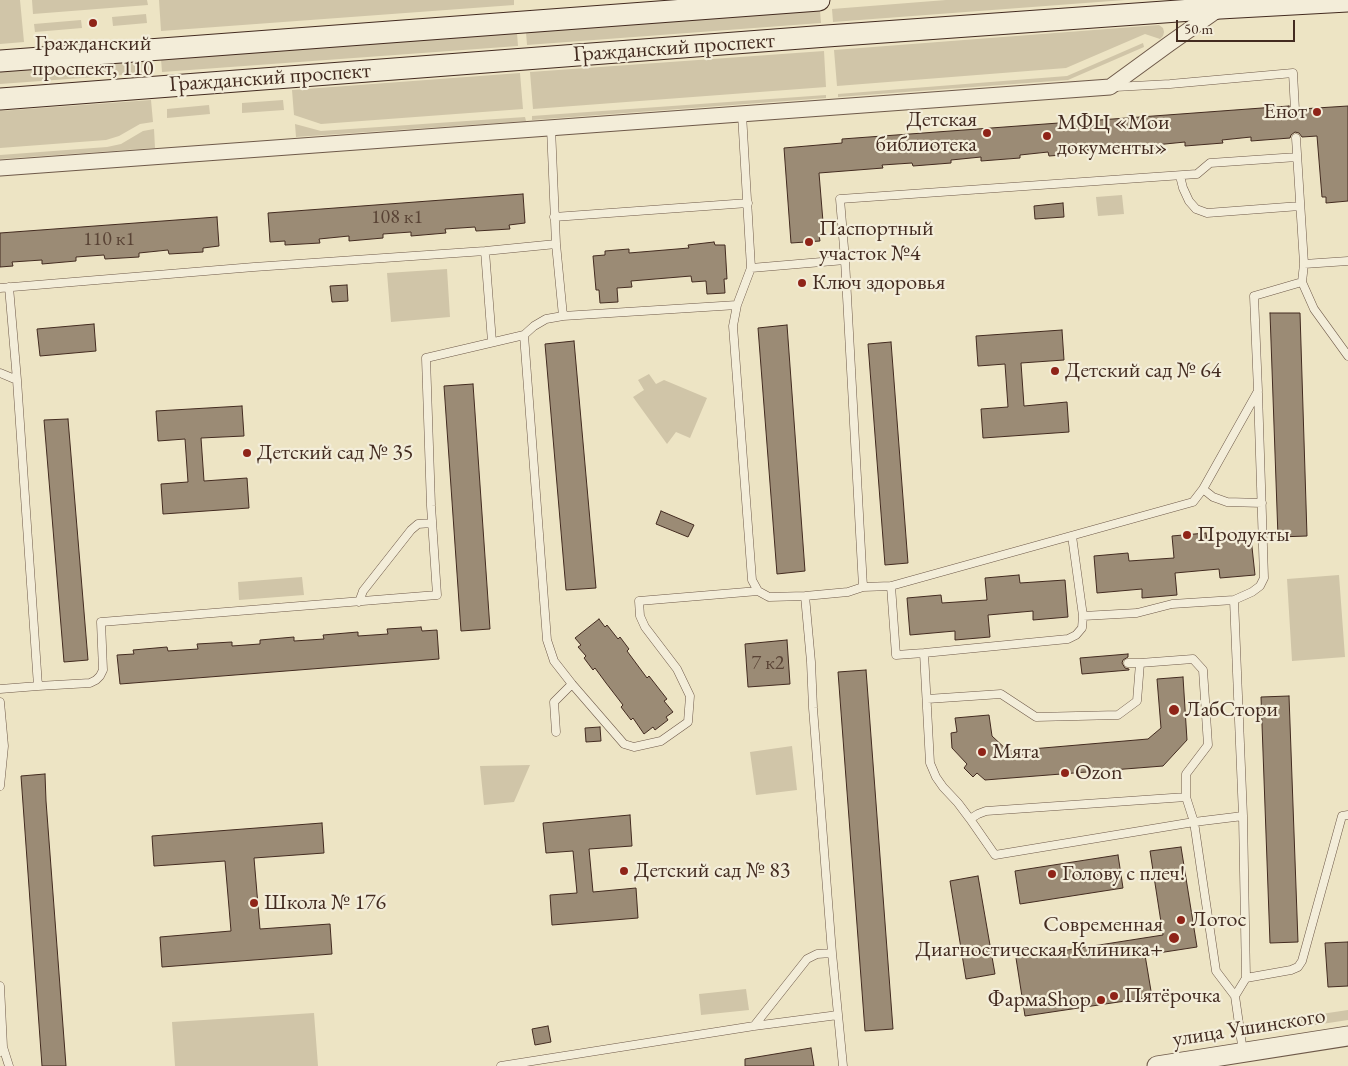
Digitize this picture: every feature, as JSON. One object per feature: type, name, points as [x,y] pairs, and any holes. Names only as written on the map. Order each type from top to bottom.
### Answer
[{"type":"main road","name":"Гражданский проспект","points":[[0,61],[819,0]]},
{"type":"main road","name":"Гражданский проспект","points":[[0,99],[827,36],[1220,8],[1348,1]]},
{"type":"street","points":[[0,168],[1110,87],[1220,8]]},
{"type":"street","name":"улица Ушинского","points":[[1157,1066],[1348,1036]]},
{"type":"lane","points":[[1110,87],[1170,84],[1293,73],[1295,110]]},
{"type":"lane","points":[[742,114],[751,268],[737,305],[733,326],[752,580],[758,591]]},
{"type":"lane","points":[[551,128],[554,217],[563,316]]},
{"type":"lane","points":[[1296,138],[1304,264],[1302,282],[1314,309],[1348,356]]},
{"type":"lane","points":[[862,587],[845,260],[840,199],[1180,176],[1197,174],[1210,163],[1297,157]]},
{"type":"lane","points":[[1180,176],[1188,200],[1196,209],[1207,213],[1300,206]]},
{"type":"lane","points":[[554,217],[748,203]]},
{"type":"lane","points":[[0,288],[556,244]]},
{"type":"lane","points":[[485,251],[492,342]]},
{"type":"lane","points":[[751,268],[845,260]]},
{"type":"lane","points":[[1304,264],[1348,261]]},
{"type":"lane","points":[[1083,616],[1137,613],[1172,604],[1234,600],[1260,586],[1264,578],[1254,296],[1302,282]]},
{"type":"lane","points":[[9,287],[38,686]]},
{"type":"lane","points":[[0,689],[90,683],[96,680],[103,670],[101,622],[437,595],[432,524],[426,358],[524,334],[546,319],[563,316],[737,305]]},
{"type":"lane","points":[[524,334],[547,640],[554,661],[572,684],[624,744],[634,747],[661,741],[688,722],[690,696],[676,668],[645,627],[640,616],[639,601],[758,591],[769,596],[805,596],[848,592],[862,587],[891,586],[1193,502],[1203,489],[1258,391]]},
{"type":"lane","points":[[0,373],[17,380]]},
{"type":"lane","points":[[1203,489],[1213,497],[1227,502],[1262,503]]},
{"type":"lane","points":[[359,602],[363,591],[410,530],[418,524],[432,524]]},
{"type":"lane","points":[[891,586],[896,655],[924,654],[1068,639],[1076,635],[1082,628],[1083,616],[1072,536]]},
{"type":"lane","points":[[805,596],[832,953],[843,1066]]},
{"type":"lane","points":[[1234,600],[1243,816],[1246,978],[1235,996]]},
{"type":"lane","points":[[924,654],[930,763],[943,787],[958,803],[995,855],[1194,822],[1243,816]]},
{"type":"lane","points":[[1128,663],[1193,659],[1203,670],[1208,745],[1186,774],[1186,797],[1194,822],[1216,971],[1235,996],[1244,1052]]},
{"type":"lane","points":[[927,699],[1001,694],[1036,717],[1118,715],[1137,701],[1140,663]]},
{"type":"lane","points":[[556,732],[554,702],[572,684]]},
{"type":"lane","points":[[0,702],[4,746],[0,786]]},
{"type":"lane","points":[[970,819],[986,811],[1186,797]]},
{"type":"lane","points":[[1246,978],[1291,970],[1298,967],[1302,961],[1342,816],[1348,815]]},
{"type":"lane","points":[[754,1026],[807,959],[817,954],[832,953]]},
{"type":"lane","points":[[0,986],[2,1049],[9,1066]]},
{"type":"lane","points":[[501,1066],[754,1026],[838,1015]]},
{"type":"shaded area","points":[[0,0],[20,0],[24,42],[0,44]]},
{"type":"shaded area","points":[[32,0],[147,0],[148,5],[33,14]]},
{"type":"shaded area","points":[[159,0],[514,0],[514,5],[161,31]]},
{"type":"shaded area","points":[[946,0],[1125,0],[833,22],[832,9]]},
{"type":"shaded area","points":[[820,10],[821,23],[527,45],[526,32]]},
{"type":"shaded area","points":[[146,14],[147,23],[113,26],[112,17]]},
{"type":"shaded area","points":[[81,20],[82,28],[35,32],[34,24]]},
{"type":"shaded area","points":[[1159,25],[1163,28],[1164,32],[1160,39],[1145,34],[1066,68],[837,86],[834,50]]},
{"type":"shaded area","points":[[517,33],[518,46],[162,72],[161,59]]},
{"type":"shaded area","points":[[1143,43],[1144,47],[1068,80],[838,97],[838,94],[1067,76]]},
{"type":"shaded area","points":[[824,51],[826,87],[533,109],[530,72]]},
{"type":"shaded area","points":[[149,60],[150,73],[0,84],[0,71]]},
{"type":"shaded area","points":[[520,73],[523,109],[321,124],[294,115],[292,90]]},
{"type":"shaded area","points":[[826,95],[826,98],[532,120],[532,116]]},
{"type":"shaded area","points":[[151,100],[153,122],[140,124],[119,136],[106,140],[0,148],[0,111]]},
{"type":"shaded area","points":[[283,100],[284,110],[242,113],[242,103]]},
{"type":"shaded area","points":[[209,105],[210,114],[167,118],[167,109]]},
{"type":"shaded area","points":[[525,117],[526,121],[296,137],[295,124],[321,131]]},
{"type":"shaded area","points":[[154,129],[155,148],[0,159],[0,155],[107,147],[121,144],[143,131]]},
{"type":"shaded area","points":[[1122,195],[1124,214],[1098,216],[1096,197]]},
{"type":"shaded area","points":[[447,269],[450,317],[391,322],[387,273]]},
{"type":"shaded area","points":[[649,374],[656,384],[664,380],[707,398],[690,438],[676,432],[667,444],[633,397],[644,390],[638,380]]},
{"type":"shaded area","points":[[1339,575],[1345,657],[1292,661],[1287,579]]},
{"type":"shaded area","points":[[302,577],[304,595],[239,600],[238,582]]},
{"type":"shaded area","points":[[792,746],[797,790],[756,795],[750,752]]},
{"type":"shaded area","points":[[530,765],[514,802],[484,805],[480,766]]},
{"type":"shaded area","points":[[746,989],[749,1010],[701,1015],[699,994]]},
{"type":"shaded area","points":[[1348,1010],[1348,1020],[1256,1034],[1254,1024]]},
{"type":"shaded area","points":[[314,1013],[318,1066],[175,1066],[172,1022]]},
{"type":"building","points":[[1289,106],[1290,113],[1295,116],[1301,109],[1348,106],[1348,201],[1326,203],[1326,197],[1322,197],[1317,136],[1302,137],[1299,133],[1295,132],[1290,138],[1251,141],[1251,137],[1222,140],[1223,143],[1185,146],[1185,142],[1155,145],[1155,148],[1117,151],[1116,147],[1087,150],[1088,153],[1049,156],[1048,152],[1020,155],[1020,158],[981,161],[981,157],[951,160],[951,163],[913,166],[912,163],[882,165],[883,168],[819,173],[824,234],[819,235],[820,241],[791,243],[784,148],[842,143],[842,139]]},
{"type":"building","points":[[523,194],[525,223],[509,225],[510,229],[476,231],[475,227],[445,229],[446,233],[411,236],[411,232],[383,234],[383,238],[349,241],[349,236],[319,239],[320,243],[285,245],[285,241],[270,242],[268,213]]},
{"type":"building","points":[[1063,203],[1064,217],[1035,219],[1034,206]]},
{"type":"building","points":[[217,217],[219,246],[203,248],[203,252],[169,254],[168,250],[139,253],[139,257],[105,259],[104,255],[76,257],[76,261],[42,264],[42,260],[12,262],[13,266],[0,267],[0,233]]},
{"type":"building","points":[[714,242],[715,245],[725,245],[727,279],[724,279],[725,293],[707,294],[706,281],[692,282],[691,276],[631,281],[632,287],[617,288],[618,302],[600,303],[599,290],[596,290],[593,256],[605,255],[605,251],[629,249],[629,253],[689,248],[688,245]]},
{"type":"building","points":[[347,285],[348,301],[332,302],[330,286]]},
{"type":"building","points":[[1270,313],[1300,313],[1307,536],[1278,537]]},
{"type":"building","points":[[94,324],[96,351],[40,356],[37,329]]},
{"type":"building","points":[[787,325],[805,571],[777,574],[758,328]]},
{"type":"building","points":[[1062,330],[1064,360],[1021,363],[1024,406],[1067,402],[1069,432],[983,438],[981,409],[1008,407],[1005,364],[978,366],[976,336]]},
{"type":"building","points":[[574,341],[596,588],[566,590],[545,344]]},
{"type":"building","points":[[891,342],[908,563],[885,565],[868,344]]},
{"type":"building","points":[[473,384],[490,629],[461,631],[444,386]]},
{"type":"building","points":[[242,406],[244,436],[201,438],[204,481],[247,478],[249,508],[163,514],[161,484],[188,482],[185,439],[158,441],[156,411]]},
{"type":"building","points":[[68,419],[88,660],[64,662],[44,420]]},
{"type":"building","points":[[661,511],[694,525],[688,537],[656,524]]},
{"type":"building","points":[[1206,533],[1207,541],[1251,538],[1255,575],[1220,578],[1219,569],[1175,573],[1177,595],[1142,598],[1142,589],[1097,593],[1094,556],[1128,553],[1129,561],[1174,558],[1172,536]]},
{"type":"building","points":[[1019,575],[1020,583],[1065,580],[1068,617],[1033,620],[1033,611],[988,615],[990,637],[955,640],[955,631],[910,635],[907,598],[941,595],[942,603],[987,600],[985,578]]},
{"type":"building","points":[[599,619],[605,627],[607,625],[618,639],[620,637],[629,649],[627,651],[647,678],[649,676],[667,699],[664,701],[673,712],[666,717],[668,720],[655,730],[653,727],[644,734],[633,718],[631,720],[621,707],[623,705],[595,668],[593,670],[584,658],[586,656],[578,647],[581,645],[575,638]]},
{"type":"building","points":[[421,627],[422,631],[437,630],[439,659],[120,684],[117,655],[134,654],[133,650],[167,647],[168,651],[198,649],[197,644],[232,642],[232,646],[260,644],[260,640],[294,637],[294,641],[324,639],[323,635],[358,632],[358,636],[388,634],[387,629]]},
{"type":"building","points":[[787,640],[790,684],[748,687],[745,644]]},
{"type":"building","points":[[1128,654],[1128,657],[1122,663],[1129,670],[1082,674],[1080,658]]},
{"type":"building","points":[[866,670],[893,1029],[865,1031],[838,672]]},
{"type":"building","points":[[1183,677],[1187,740],[1163,766],[985,780],[977,773],[973,777],[964,768],[967,764],[952,748],[951,733],[957,732],[955,718],[989,715],[992,736],[1008,751],[1148,739],[1161,728],[1157,679]]},
{"type":"building","points":[[1289,696],[1298,942],[1270,943],[1261,697]]},
{"type":"building","points":[[600,727],[601,741],[586,742],[585,728]]},
{"type":"building","points":[[45,774],[66,1066],[42,1066],[21,776]]},
{"type":"building","points":[[630,815],[632,846],[589,849],[593,892],[636,888],[638,918],[552,925],[550,895],[577,893],[573,851],[546,853],[543,823]]},
{"type":"building","points":[[322,823],[324,853],[254,858],[260,929],[330,924],[332,954],[162,967],[160,937],[231,931],[225,861],[154,866],[152,836]]},
{"type":"building","points":[[1181,847],[1197,947],[1145,955],[1152,997],[1025,1016],[1016,958],[1163,935],[1150,851]]},
{"type":"building","points":[[1118,855],[1123,888],[1020,904],[1015,871]]},
{"type":"building","points":[[978,876],[995,974],[966,979],[950,881]]},
{"type":"building","points":[[1348,942],[1348,986],[1328,987],[1325,943]]},
{"type":"building","points":[[548,1026],[551,1042],[535,1045],[532,1029]]},
{"type":"building","points":[[811,1048],[814,1066],[745,1066],[745,1059]]},
{"type":"place","name":"Гражданский проспект, 110","points":[[93,23]]},
{"type":"place","name":"Енот","points":[[1317,112]]},
{"type":"place","name":"Детская библиотека","points":[[987,133]]},
{"type":"place","name":"МФЦ «Мои документы»","points":[[1047,136]]},
{"type":"place","name":"Паспортный участок №4","points":[[809,242]]},
{"type":"place","name":"Ключ здоровья","points":[[802,283]]},
{"type":"place","name":"Детский сад № 64","points":[[1055,371]]},
{"type":"place","name":"Детский сад № 35","points":[[247,453]]},
{"type":"place","name":"Продукты","points":[[1187,535]]},
{"type":"place","name":"ЛабСтори","points":[[1174,710]]},
{"type":"place","name":"Мята","points":[[982,752]]},
{"type":"place","name":"Ozon","points":[[1065,773]]},
{"type":"place","name":"Детский сад № 83","points":[[624,871]]},
{"type":"place","name":"Голову с плеч!","points":[[1052,874]]},
{"type":"place","name":"Школа № 176","points":[[254,903]]},
{"type":"place","name":"Лотос","points":[[1181,920]]},
{"type":"place","name":"Современная Диагностическая Клиника+","points":[[1174,938]]},
{"type":"place","name":"Пятёрочка","points":[[1114,996]]},
{"type":"place","name":"ФармаShop","points":[[1101,1000]]}]
